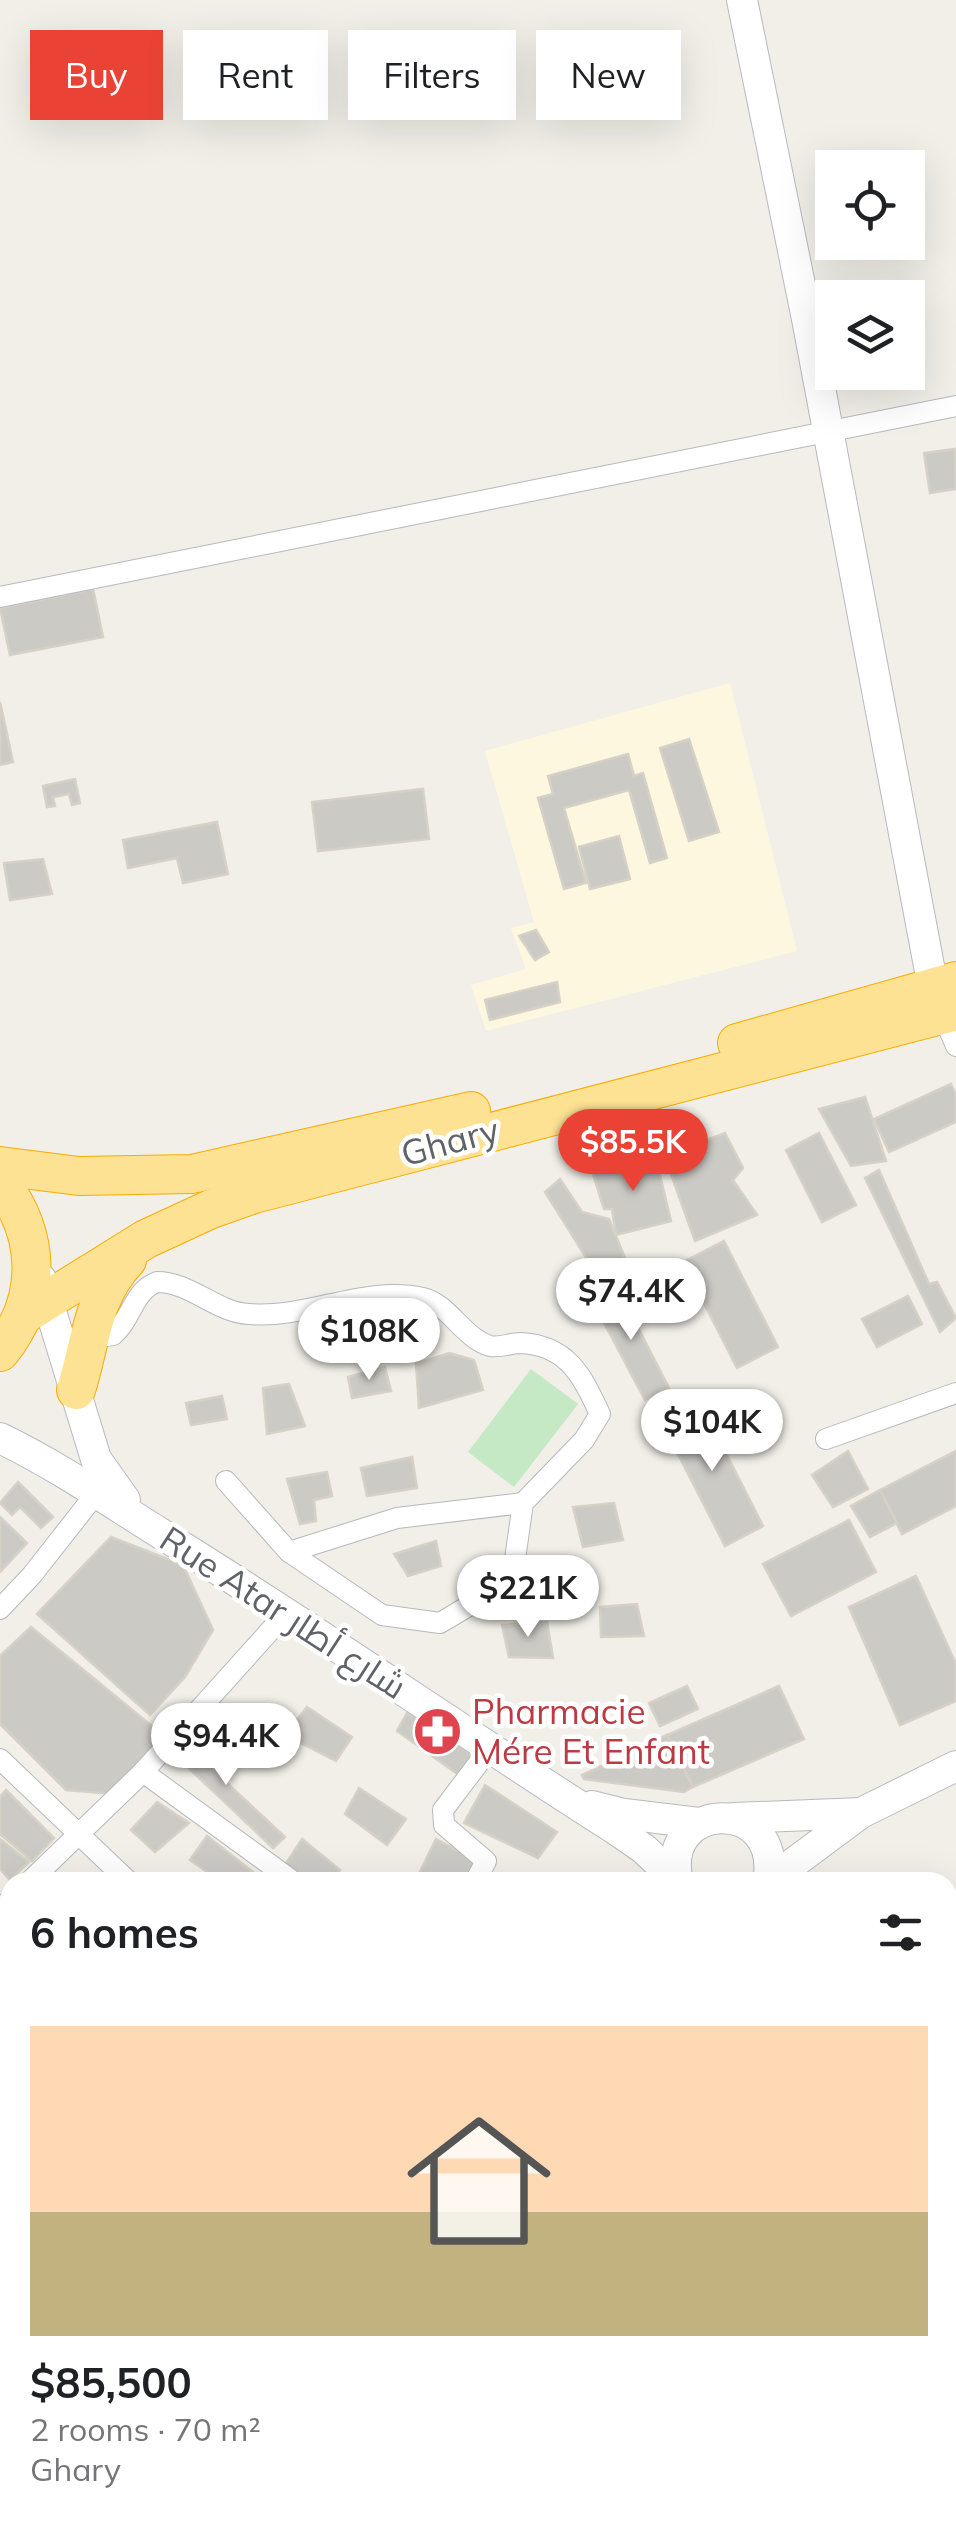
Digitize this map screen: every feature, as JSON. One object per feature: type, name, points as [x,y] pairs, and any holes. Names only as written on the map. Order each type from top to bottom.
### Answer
[{"type":"highway","name":"Ghary","points":[[0,1166],[79,1176],[192,1174],[661,1077],[948,1008]]},
{"type":"highway","name":"Ghary","points":[[37,1307],[146,1239],[211,1209],[661,1077]]},
{"type":"highway","points":[[0,1182],[17,1206],[28,1232],[37,1307],[0,1352]]},
{"type":"highway","points":[[76,1390],[94,1313],[110,1281],[146,1239]]},
{"type":"street","points":[[742,0],[948,1008]]},
{"type":"street","points":[[0,597],[956,406]]},
{"type":"street","points":[[87,1338],[97,1340],[113,1335],[142,1291],[157,1282],[186,1288],[223,1308],[246,1314],[270,1314],[392,1292],[429,1299],[467,1334],[492,1347],[520,1343],[554,1351],[580,1370],[600,1414],[584,1440],[523,1503],[514,1566],[487,1595],[440,1623],[382,1615],[289,1552],[226,1481]]},
{"type":"street","name":"Rue Atar شارع أطار","points":[[37,1307],[76,1390],[96,1459],[112,1486],[147,1525]]},
{"type":"street","points":[[826,1439],[956,1393]]},
{"type":"street","name":"Rue Atar شارع أطار","points":[[0,1438],[98,1491],[287,1612],[644,1849],[668,1872]]},
{"type":"street","points":[[0,1608],[32,1575],[98,1491]]},
{"type":"street","points":[[289,1552],[397,1518],[523,1503]]},
{"type":"street","points":[[39,1872],[142,1772],[287,1612]]},
{"type":"street","points":[[480,1872],[486,1861],[444,1825],[443,1810],[490,1748]]},
{"type":"street","points":[[0,1758],[118,1872]]},
{"type":"street","points":[[781,1872],[860,1813],[956,1766]]},
{"type":"street","points":[[142,1772],[280,1872]]},
{"type":"street","name":"Rue Atar شارع أطار","points":[[570,1800],[624,1814],[699,1823],[721,1817],[860,1813]]},
{"type":"street","points":[[733,1818],[748,1824],[760,1836],[768,1850],[770,1872]]},
{"type":"street","points":[[676,1872],[678,1848],[699,1823]]},
{"type":"shaded area","points":[[730,683],[797,951],[486,1031],[471,985],[526,969],[511,928],[534,922],[485,751]]},
{"type":"green space","points":[[531,1369],[578,1404],[514,1487],[468,1452]]},
{"type":"building","points":[[955,449],[956,489],[930,493],[924,453]]},
{"type":"building","points":[[93,589],[103,637],[10,655],[0,608]]},
{"type":"building","points":[[0,702],[13,762],[0,765]]},
{"type":"building","points":[[689,739],[719,832],[689,841],[660,748]]},
{"type":"building","points":[[628,754],[634,776],[643,773],[667,858],[650,863],[629,790],[564,808],[586,883],[564,889],[538,798],[553,794],[548,776]]},
{"type":"building","points":[[75,779],[80,803],[72,805],[69,794],[53,797],[55,806],[47,807],[43,786]]},
{"type":"building","points":[[423,789],[429,839],[318,851],[312,802]]},
{"type":"building","points":[[217,822],[228,874],[183,883],[177,858],[128,868],[123,840]]},
{"type":"building","points":[[619,836],[630,879],[590,889],[579,847]]},
{"type":"building","points":[[43,859],[52,894],[10,900],[4,863]]},
{"type":"building","points":[[536,930],[549,952],[535,960],[519,936]]},
{"type":"building","points":[[557,982],[560,1002],[490,1020],[485,1000]]},
{"type":"building","points":[[951,1084],[956,1095],[956,1122],[889,1152],[874,1119]]},
{"type":"building","points":[[865,1097],[886,1161],[851,1166],[819,1109]]},
{"type":"building","points":[[725,1133],[743,1168],[733,1180],[757,1215],[695,1241],[668,1166],[677,1161],[677,1151]]},
{"type":"building","points":[[819,1133],[856,1205],[822,1222],[786,1150]]},
{"type":"building","points":[[655,1154],[671,1221],[616,1235],[612,1209],[604,1209],[592,1171]]},
{"type":"building","points":[[879,1170],[929,1284],[937,1282],[956,1318],[940,1332],[865,1178]]},
{"type":"building","points":[[560,1179],[582,1212],[609,1219],[625,1258],[609,1262],[612,1269],[597,1275],[545,1192]]},
{"type":"building","points":[[724,1241],[778,1347],[737,1368],[683,1262]]},
{"type":"building","points":[[617,1287],[669,1388],[645,1400],[592,1300]]},
{"type":"building","points":[[908,1296],[922,1324],[877,1347],[862,1319]]},
{"type":"building","points":[[449,1353],[474,1360],[483,1390],[419,1408],[416,1364]]},
{"type":"building","points":[[385,1367],[391,1391],[352,1398],[348,1377]]},
{"type":"building","points":[[289,1384],[305,1426],[267,1434],[263,1388]]},
{"type":"building","points":[[222,1396],[227,1419],[191,1425],[186,1403]]},
{"type":"building","points":[[700,1402],[763,1526],[725,1546],[661,1421]]},
{"type":"building","points":[[848,1451],[868,1489],[833,1507],[812,1475]]},
{"type":"building","points":[[956,1451],[956,1506],[902,1534],[880,1490]]},
{"type":"building","points":[[412,1457],[417,1488],[367,1496],[361,1468]]},
{"type":"building","points":[[327,1472],[332,1496],[314,1500],[316,1521],[300,1524],[287,1479]]},
{"type":"building","points":[[18,1482],[53,1517],[41,1528],[20,1507],[12,1515],[0,1503]]},
{"type":"building","points":[[880,1490],[897,1523],[870,1537],[851,1506]]},
{"type":"building","points":[[614,1503],[623,1540],[583,1547],[573,1507]]},
{"type":"building","points":[[0,1517],[27,1543],[1,1571],[0,1569]]},
{"type":"building","points":[[849,1520],[876,1572],[791,1616],[763,1564]]},
{"type":"building","points":[[111,1537],[183,1565],[213,1630],[185,1677],[150,1715],[37,1614]]},
{"type":"building","points":[[436,1541],[441,1566],[408,1576],[394,1554]]},
{"type":"building","points":[[916,1576],[956,1664],[956,1701],[900,1725],[849,1607]]},
{"type":"building","points":[[637,1604],[644,1636],[601,1637],[600,1607]]},
{"type":"building","points":[[547,1622],[553,1658],[509,1657],[502,1625]]},
{"type":"building","points":[[31,1627],[164,1736],[113,1794],[66,1790],[0,1724],[0,1656]]},
{"type":"building","points":[[687,1686],[698,1709],[660,1726],[649,1703]]},
{"type":"building","points":[[779,1686],[804,1739],[693,1787],[667,1735]]},
{"type":"building","points":[[307,1707],[352,1737],[336,1761],[285,1735]]},
{"type":"building","points":[[407,1713],[475,1756],[459,1775],[397,1731]]},
{"type":"building","points":[[207,1725],[218,1737],[200,1758],[285,1837],[273,1848],[178,1758]]},
{"type":"building","points":[[667,1735],[693,1787],[684,1792],[584,1779],[582,1775]]},
{"type":"building","points":[[485,1785],[557,1832],[538,1858],[464,1823]]},
{"type":"building","points":[[359,1788],[406,1819],[387,1845],[345,1814]]},
{"type":"building","points":[[6,1790],[54,1838],[32,1861],[0,1834],[0,1797]]},
{"type":"building","points":[[157,1802],[189,1823],[155,1852],[131,1830]]},
{"type":"building","points":[[207,1836],[253,1872],[207,1872],[190,1860]]},
{"type":"building","points":[[0,1839],[29,1862],[18,1872],[0,1869]]},
{"type":"building","points":[[302,1839],[340,1870],[298,1872],[285,1865]]},
{"type":"building","points":[[436,1839],[478,1861],[470,1872],[420,1872]]},
{"type":"place","name":"Pharmacie Mére Et Enfant","points":[[437,1732]]}]
